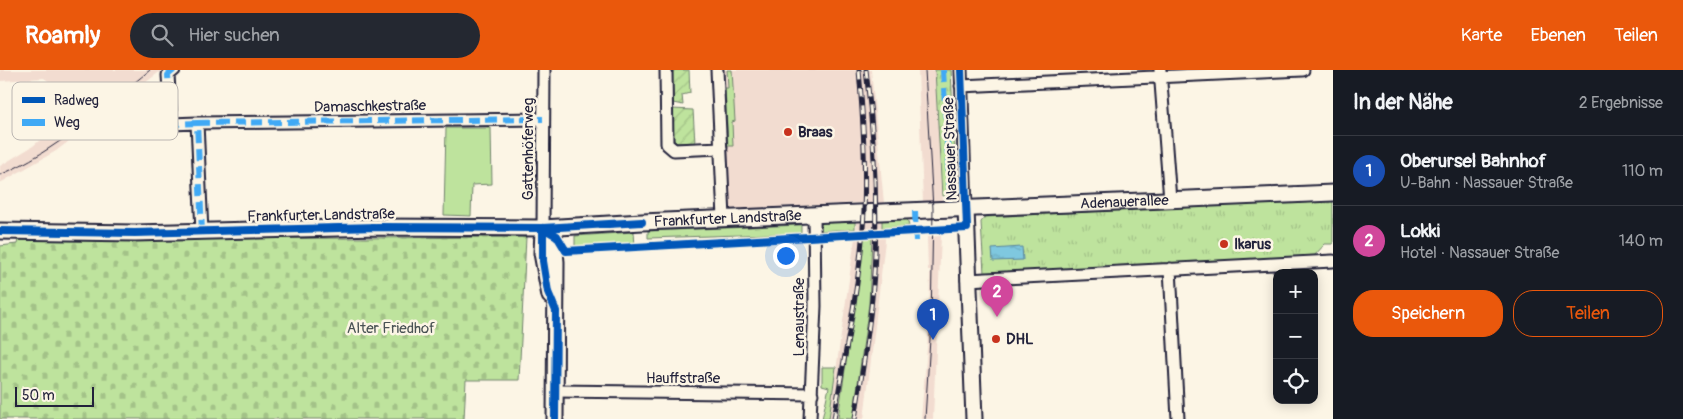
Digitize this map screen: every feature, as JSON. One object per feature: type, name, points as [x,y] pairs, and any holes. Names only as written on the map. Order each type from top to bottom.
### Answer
[{"type":"main road","name":"Adenauerallee","points":[[915,211],[1333,193]]},
{"type":"main road","name":"Nassauer Straße","points":[[966,209],[967,280],[974,419]]},
{"type":"main road","name":"Frankfurter Landstraße","points":[[0,231],[135,233],[450,227],[543,228],[724,218],[915,211]]},
{"type":"main road","points":[[543,228],[555,252],[555,419]]},
{"type":"street","name":"Damaschkestraße","points":[[168,82],[168,75],[174,70]]},
{"type":"street","name":"Gattenhöferweg","points":[[543,228],[544,70]]},
{"type":"street","points":[[666,70],[666,144],[674,150],[720,148]]},
{"type":"street","points":[[717,70],[724,218]]},
{"type":"street","name":"Nassauer Straße","points":[[961,70],[966,209]]},
{"type":"street","points":[[962,86],[1160,73],[1302,70]]},
{"type":"street","points":[[1160,73],[1170,200]]},
{"type":"street","name":"Damaschkestraße","points":[[178,124],[543,119]]},
{"type":"street","points":[[197,123],[202,232]]},
{"type":"street","name":"Lenaustraße","points":[[810,419],[816,306],[814,215]]},
{"type":"street","points":[[967,280],[1333,261]]},
{"type":"street","points":[[1170,269],[1178,419]]},
{"type":"street","name":"Hauffstraße","points":[[554,391],[812,394]]},
{"type":"shaded area","points":[[0,70],[162,70],[146,82],[49,82],[44,78],[0,81]]},
{"type":"shaded area","points":[[715,70],[871,70],[884,203],[885,241],[864,419],[829,419],[860,203],[722,210]]},
{"type":"shaded area","points":[[918,70],[935,70],[942,202],[923,203]]},
{"type":"shaded area","points":[[40,140],[70,140],[56,151],[0,183],[0,166]]},
{"type":"shaded area","points":[[941,236],[933,419],[921,419],[929,324],[930,270],[928,270],[927,237]]},
{"type":"green space","points":[[672,70],[689,70],[690,93],[682,95],[683,105],[673,103]]},
{"type":"green space","points":[[727,70],[732,70],[735,121],[732,122],[733,146],[728,146],[725,88],[728,88]]},
{"type":"green space","points":[[935,70],[951,70],[957,194],[942,196]]},
{"type":"green space","points":[[672,109],[693,110],[695,143],[678,143],[674,141]]},
{"type":"green space","points":[[446,128],[491,128],[492,184],[472,185],[471,216],[444,215]]},
{"type":"green space","points":[[1333,200],[1333,244],[1325,244],[1314,256],[984,273],[981,222],[985,217]]},
{"type":"green space","points":[[882,218],[907,218],[909,226],[882,228]]},
{"type":"green space","points":[[855,219],[855,229],[817,231],[816,220]]},
{"type":"green space","points":[[801,225],[801,233],[648,238],[648,231]]},
{"type":"green space","points":[[634,232],[635,246],[575,250],[575,236]]},
{"type":"green space","name":"Alter Friedhof","points":[[526,237],[519,380],[466,380],[464,419],[0,419],[0,246],[17,244],[18,240]]},
{"type":"green space","points":[[864,238],[872,238],[869,304],[853,419],[838,418]]},
{"type":"green space","points":[[822,367],[836,367],[829,419],[822,419],[829,387],[822,385]]},
{"type":"water","points":[[1022,247],[1023,260],[993,261],[992,249]]},
{"type":"tram line","points":[[136,82],[150,70]]},
{"type":"tram line","points":[[925,70],[933,209],[931,323],[925,419]]},
{"type":"tram line","points":[[0,175],[21,165],[61,140]]},
{"type":"railway","points":[[834,419],[856,289],[862,237],[865,193],[859,70]]},
{"type":"railway","points":[[855,419],[870,313],[876,213],[872,126],[866,70]]},
{"type":"marked path","points":[[168,82],[168,75],[174,70]]},
{"type":"marked path","points":[[943,70],[950,195],[952,200]]},
{"type":"marked path","points":[[197,123],[543,119]]},
{"type":"marked path","points":[[178,124],[197,123],[202,232]]},
{"type":"marked path","points":[[915,211],[916,241]]},
{"type":"cycle path","points":[[543,228],[557,236],[566,251],[967,228],[961,70]]},
{"type":"cycle path","points":[[0,231],[135,233],[378,227],[543,228],[642,222]]},
{"type":"cycle path","points":[[543,228],[543,261],[548,292],[556,311],[555,419]]},
{"type":"place","name":"Braas","points":[[788,132]]},
{"type":"place","name":"Ikarus","points":[[1224,244]]},
{"type":"place","name":"Lokki","points":[[997,317]]},
{"type":"place","name":"DHL","points":[[996,339]]},
{"type":"place","name":"Oberursel Bahnhof","points":[[933,340]]}]
